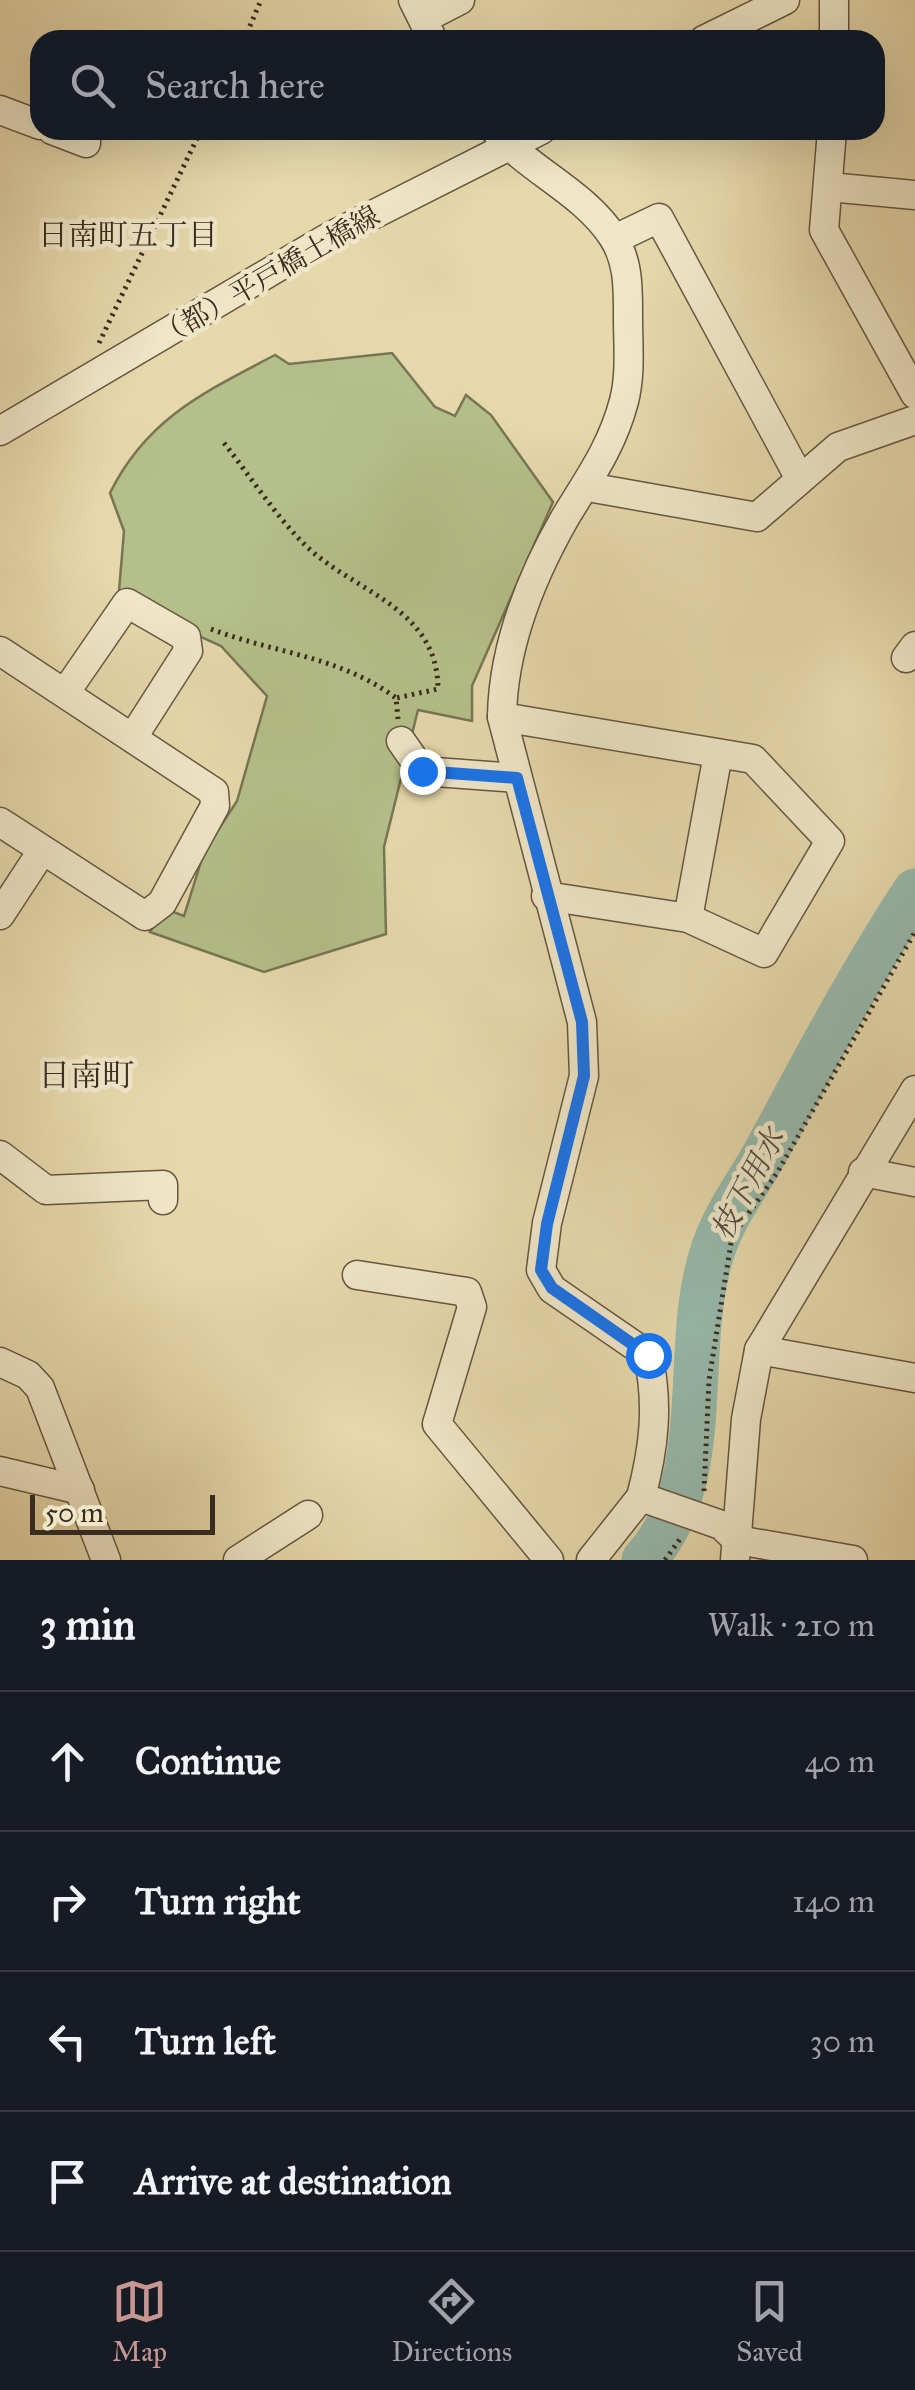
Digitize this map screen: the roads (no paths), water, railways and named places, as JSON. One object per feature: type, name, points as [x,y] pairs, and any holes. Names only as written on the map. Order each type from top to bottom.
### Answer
[{"type":"street","points":[[423,20],[460,0]]},
{"type":"street","points":[[724,30],[785,0]]},
{"type":"street","points":[[834,0],[834,30]]},
{"type":"street","points":[[0,110],[30,121]]},
{"type":"street","points":[[78,140],[86,143]]},
{"type":"street","name":"（都）平戸橋土橋線","points":[[0,432],[501,140]]},
{"type":"street","points":[[504,140],[596,214],[615,238],[628,275],[624,400],[588,487],[566,515],[519,615],[502,693],[502,717],[582,1022],[584,1076],[547,1224],[541,1270],[552,1288],[648,1355],[657,1396],[648,1500],[590,1560]]},
{"type":"street","points":[[831,140],[824,230],[915,394]]},
{"type":"street","points":[[829,186],[915,194]]},
{"type":"street","points":[[615,238],[660,218],[799,477]]},
{"type":"street","points":[[588,487],[757,518],[766,514],[799,477],[838,448],[915,420]]},
{"type":"street","points":[[66,693],[127,604],[186,638],[188,651],[133,737]]},
{"type":"street","points":[[0,651],[214,792],[214,806],[162,903],[145,916],[0,822]]},
{"type":"street","points":[[502,717],[753,760],[830,841],[764,953],[688,918],[546,896]]},
{"type":"street","points":[[401,741],[422,771],[517,778]]},
{"type":"street","points":[[688,918],[718,754]]},
{"type":"street","points":[[0,915],[42,851]]},
{"type":"street","points":[[736,1550],[746,1419],[760,1350],[915,1090]]},
{"type":"street","points":[[0,1154],[46,1190],[163,1185],[163,1200]]},
{"type":"street","points":[[863,1172],[915,1182]]},
{"type":"street","points":[[357,1274],[467,1292],[472,1307],[437,1424],[550,1560]]},
{"type":"street","points":[[760,1350],[915,1378]]},
{"type":"street","points":[[0,1362],[28,1375],[40,1388],[106,1560]]},
{"type":"street","points":[[0,1470],[80,1490]]},
{"type":"street","points":[[648,1500],[721,1525],[736,1550]]},
{"type":"street","points":[[238,1560],[308,1515]]},
{"type":"street","points":[[736,1550],[853,1560]]},
{"type":"waterway","name":"枝下用水","points":[[644,1560],[667,1527],[682,1490],[690,1451],[704,1285],[719,1234],[857,986],[915,891]]},
{"type":"district","name":"日南町五丁目","points":[[128,235]]},
{"type":"district","name":"日南町","points":[[86,1075]]}]
